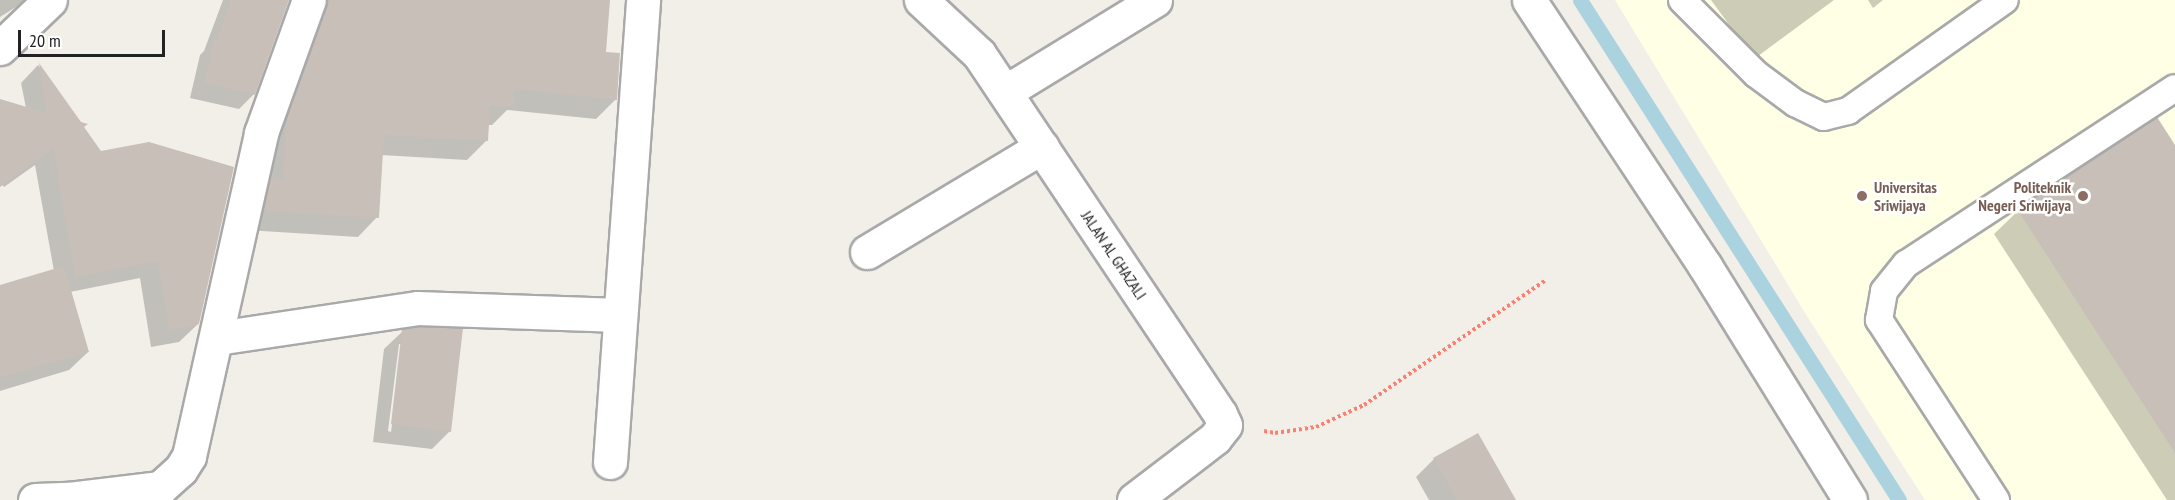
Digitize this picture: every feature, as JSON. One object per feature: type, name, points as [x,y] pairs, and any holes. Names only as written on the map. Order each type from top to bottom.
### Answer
[{"type":"street","points":[[0,48],[50,0]]},
{"type":"street","points":[[35,500],[69,499],[160,488],[170,481],[189,456],[195,439],[261,133],[309,0]]},
{"type":"street","points":[[610,462],[643,0]]},
{"type":"street","name":"JALAN AL GHAZALI","points":[[921,0],[979,54],[1220,414],[1225,425]]},
{"type":"street","points":[[1005,92],[1155,0]]},
{"type":"street","points":[[1529,0],[1705,266],[1850,500]]},
{"type":"street","points":[[867,252],[1042,147]]},
{"type":"street","points":[[217,338],[417,308],[620,315]]},
{"type":"street","points":[[1134,500],[1215,438],[1225,425]]},
{"type":"lane","points":[[1682,0],[1756,74],[1795,103],[1824,117],[1848,111],[2006,0]]},
{"type":"lane","points":[[1996,500],[1879,320],[1884,291],[1906,264],[2175,88]]},
{"type":"path","points":[[1225,425],[1275,433],[1316,427],[1345,414],[1364,405],[1546,280]]},
{"type":"shaded area","points":[[1615,0],[2175,0],[2175,500],[1925,500],[1807,316]]},
{"type":"building","points":[[231,0],[289,0],[255,95],[204,83],[214,38],[217,39]]},
{"type":"building","points":[[327,0],[610,0],[606,52],[620,53],[617,100],[514,89],[514,106],[490,106],[488,141],[384,135],[379,218],[263,211],[270,177],[283,181],[287,117]]},
{"type":"building","points":[[39,63],[81,122],[88,124],[84,127],[101,151],[149,142],[234,167],[199,324],[169,330],[158,261],[75,277],[53,149],[0,187],[0,99],[47,113]]},
{"type":"building","points":[[2157,117],[2175,145],[2175,453],[2017,209]]},
{"type":"building","points":[[64,266],[89,352],[0,377],[0,285]]},
{"type":"building","points":[[463,328],[451,432],[391,424],[402,329]]},
{"type":"building","points":[[1478,433],[1516,500],[1457,500],[1433,458]]},
{"type":"waterway","points":[[1580,0],[1899,500]]},
{"type":"place","name":"Universitas Sriwijaya","points":[[1862,196]]},
{"type":"place","name":"Politeknik Negeri Sriwijaya","points":[[2083,196]]}]
